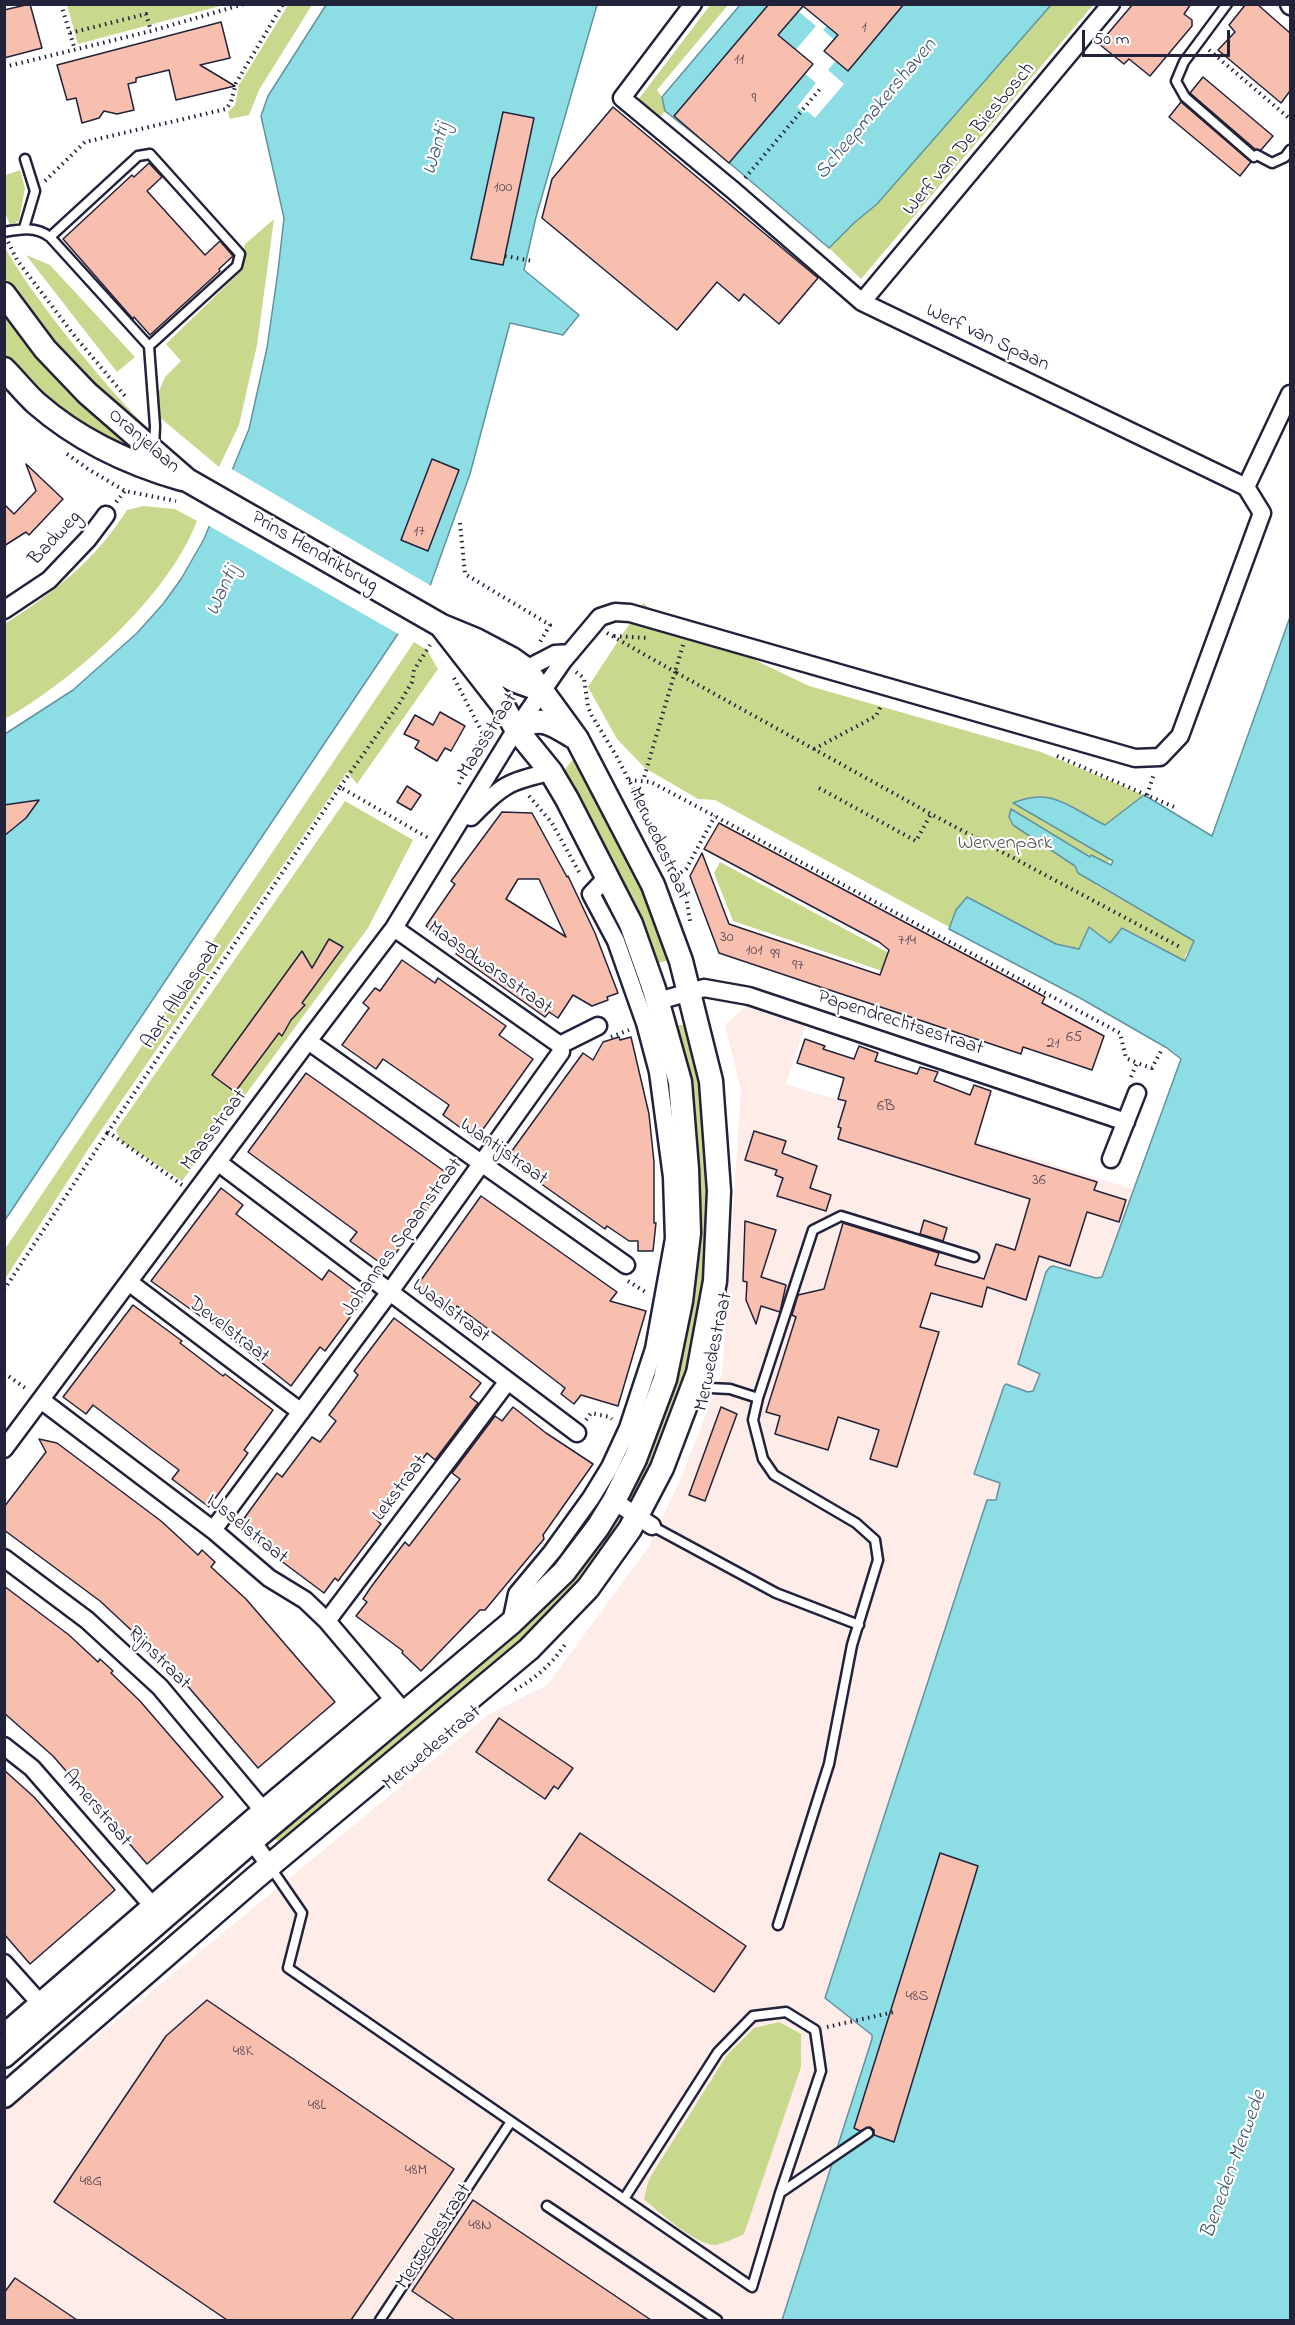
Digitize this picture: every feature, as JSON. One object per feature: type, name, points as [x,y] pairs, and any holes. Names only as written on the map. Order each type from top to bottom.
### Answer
[{"type":"main road","name":"Oranjelaan","points":[[4,294],[45,349],[87,393],[187,480]]},
{"type":"main road","name":"Oranjelaan","points":[[4,369],[36,402],[63,423],[118,456],[151,470],[187,480]]},
{"type":"main road","name":"Prins Hendrikbrug","points":[[187,480],[437,634]]},
{"type":"main road","points":[[437,634],[463,653],[516,681],[542,690]]},
{"type":"main road","points":[[437,634],[476,640],[512,659],[526,669],[542,690]]},
{"type":"main road","points":[[4,2056],[252,1841],[399,1706],[511,1623],[564,1572],[598,1527],[614,1501],[635,1459],[665,1379],[681,1301],[689,1233],[687,1169],[680,1082],[657,1001],[631,924],[608,876],[551,772],[516,729],[502,704],[463,653]]},
{"type":"main road","name":"Merwedestraat","points":[[4,2096],[270,1866],[529,1649],[588,1588],[630,1529],[644,1521],[698,1373],[715,1281],[719,1191],[711,1081],[681,961],[653,885],[577,739],[542,690]]},
{"type":"main road","points":[[516,729],[532,720],[550,723],[577,739]]},
{"type":"street","name":"Werf van Spaan","points":[[693,4],[622,98],[862,302],[1246,487]]},
{"type":"street","name":"Werf van De Biesbosch","points":[[862,302],[1111,4]]},
{"type":"street","points":[[542,690],[596,621],[615,612],[630,613],[1135,758],[1160,757],[1180,736],[1262,513],[1246,487],[1290,394]]},
{"type":"street","name":"Badweg","points":[[4,610],[49,580],[88,539],[106,515]]},
{"type":"street","points":[[526,669],[555,654],[570,653]]},
{"type":"street","name":"Maasstraat","points":[[4,1449],[394,928],[542,690]]},
{"type":"street","name":"Maasstraat","points":[[448,841],[498,790],[516,780],[551,772]]},
{"type":"street","points":[[511,1623],[517,1594],[552,1552],[591,1498],[610,1467],[628,1428],[654,1349],[674,1239],[672,1177],[658,1071],[645,1023],[616,941],[591,894],[608,876]]},
{"type":"street","name":"Maasdwarsstraat","points":[[394,928],[560,1045]]},
{"type":"street","name":"Papendrechtsestraat","points":[[657,1001],[704,988],[749,996],[1126,1122]]},
{"type":"street","points":[[560,1045],[598,1026]]},
{"type":"street","name":"Wantijstraat","points":[[308,1041],[626,1264]]},
{"type":"street","name":"Johannes Spaanstraat","points":[[213,1530],[482,1165],[561,1052],[560,1045]]},
{"type":"street","points":[[1111,1159],[1137,1093]]},
{"type":"street","name":"Waalstraat","points":[[219,1163],[577,1433]]},
{"type":"street","name":"Develstraat","points":[[130,1283],[301,1412]]},
{"type":"street","name":"Lekstraat","points":[[327,1621],[508,1381]]},
{"type":"street","name":"IJsselstraat","points":[[41,1400],[213,1530],[269,1578],[305,1600],[327,1621],[399,1706]]},
{"type":"street","points":[[614,1501],[644,1521]]},
{"type":"street","name":"Rijnstraat","points":[[4,1558],[87,1620],[160,1687],[262,1809]]},
{"type":"street","points":[[4,2032],[262,1809],[399,1706]]},
{"type":"street","name":"Amerstraat","points":[[4,1746],[33,1768],[151,1904]]},
{"type":"street","points":[[252,1841],[270,1866]]},
{"type":"street","points":[[4,1963],[39,2002]]},
{"type":"lane","points":[[1227,4],[1184,62],[1176,81],[1179,89],[1185,97],[1256,156],[1272,163],[1285,157],[1290,150]]},
{"type":"lane","points":[[50,237],[138,156],[150,154],[240,254],[237,266],[149,346]]},
{"type":"lane","points":[[24,228],[35,190],[25,159]]},
{"type":"lane","points":[[4,234],[24,228],[43,231],[149,346],[155,426],[154,451]]},
{"type":"lane","points":[[778,1925],[829,1764],[852,1645],[878,1560],[875,1540],[856,1523],[774,1475],[763,1459],[753,1420],[758,1398],[813,1230],[841,1216],[974,1257]]},
{"type":"lane","points":[[694,1383],[710,1388],[730,1389],[758,1398]]},
{"type":"lane","points":[[644,1521],[776,1593],[859,1625]]},
{"type":"lane","points":[[270,1866],[302,1912],[288,1968],[510,2123],[752,2287],[780,2193],[821,2071],[815,2030],[786,2012],[753,2016],[718,2052],[624,2199]]},
{"type":"lane","name":"Merwedestraat","points":[[380,2320],[510,2123]]},
{"type":"lane","points":[[780,2193],[867,2133]]},
{"type":"lane","points":[[547,2206],[717,2320]]},
{"type":"path","points":[[62,4],[75,50]]},
{"type":"path","points":[[4,67],[151,31],[244,4]]},
{"type":"path","points":[[35,190],[85,142],[226,109],[231,102],[236,83],[283,4]]},
{"type":"path","points":[[70,33],[146,14],[151,31]]},
{"type":"path","points":[[1199,42],[1290,119]]},
{"type":"path","points":[[734,191],[820,90]]},
{"type":"path","name":"Oranjelaan","points":[[4,234],[17,260],[130,402]]},
{"type":"path","points":[[506,255],[533,261]]},
{"type":"path","name":"Oranjelaan","points":[[125,491],[175,501]]},
{"type":"path","points":[[460,523],[465,574],[550,625],[540,642]]},
{"type":"path","points":[[596,621],[675,672],[931,814],[1182,948]]},
{"type":"path","points":[[437,634],[437,651]]},
{"type":"path","name":"Aart Alblaspad","points":[[4,1290],[340,787],[399,704],[412,682],[414,670],[437,634]]},
{"type":"path","points":[[643,781],[683,647]]},
{"type":"path","points":[[453,677],[483,734]]},
{"type":"path","name":"Merwedestraat","points":[[584,678],[588,707],[629,780],[686,896],[691,927]]},
{"type":"path","points":[[814,749],[876,716],[881,706]]},
{"type":"path","points":[[516,780],[552,824],[591,894]]},
{"type":"path","points":[[629,780],[651,782],[1120,1033],[1126,1058],[1152,1068],[1161,1051]]},
{"type":"path","points":[[340,787],[448,841]]},
{"type":"path","points":[[819,788],[916,841],[931,814]]},
{"type":"path","points":[[676,876],[686,869],[715,816]]},
{"type":"path","points":[[598,1026],[608,1038],[645,1023]]},
{"type":"path","points":[[1137,1063],[1127,1089],[1137,1093]]},
{"type":"path","points":[[108,1132],[195,1194]]},
{"type":"path","points":[[626,1264],[624,1278],[663,1304]]},
{"type":"path","points":[[4,1372],[41,1400]]},
{"type":"path","points":[[577,1433],[591,1413],[610,1417],[628,1428]]},
{"type":"path","points":[[514,1690],[531,1681],[548,1665],[569,1639]]},
{"type":"path","points":[[821,2029],[894,2012]]},
{"type":"shaded area","points":[[746,1006],[805,1026],[786,1084],[1133,1189],[794,2320],[5,2320],[5,2112],[489,1714],[547,1685],[648,1548],[679,1482],[722,1374],[741,1090],[725,1025]]},
{"type":"green space","points":[[67,4],[224,5],[78,44]]},
{"type":"green space","points":[[711,4],[728,5],[657,90],[662,97],[665,111],[659,118],[638,100]]},
{"type":"green space","points":[[288,5],[312,5],[259,90],[249,115],[230,119],[228,112],[235,105],[239,85]]},
{"type":"green space","points":[[1051,5],[1093,5],[861,279],[829,248],[877,204]]},
{"type":"green space","points":[[20,170],[25,188],[19,221],[10,225],[5,212],[5,173],[6,175]]},
{"type":"green space","points":[[274,219],[257,345],[239,425],[219,467],[151,410],[165,377],[181,361],[166,344],[240,272],[245,259],[244,245]]},
{"type":"green space","points":[[4,246],[29,286],[77,349],[113,392],[152,432],[150,436],[94,387],[54,343],[5,277]]},
{"type":"green space","points":[[26,255],[50,265],[135,357],[117,372]]},
{"type":"green space","points":[[4,313],[130,445],[125,451],[73,420],[41,397],[5,357]]},
{"type":"green space","points":[[143,506],[175,509],[197,521],[183,550],[142,607],[116,634],[60,682],[5,719],[5,624],[57,587],[87,560],[115,528],[127,510]]},
{"type":"green space","name":"Wervenpark","points":[[643,603],[655,612],[809,686],[1041,752],[1144,795],[1096,885],[1193,940],[1193,945],[1185,956],[1186,962],[1122,927],[1080,998],[715,800],[698,799],[645,768],[617,739],[588,687]]},
{"type":"green space","points":[[414,642],[427,650],[438,669],[357,784],[347,772],[89,1148],[5,1279],[5,1249]]},
{"type":"green space","points":[[575,757],[642,883],[671,959],[656,964],[562,773]]},
{"type":"green space","points":[[345,801],[413,840],[368,928],[182,1181],[121,1141],[116,1130]]},
{"type":"green space","points":[[720,862],[945,983],[942,991],[733,921],[714,873]]},
{"type":"green space","points":[[667,1025],[686,1025],[696,1060],[703,1099],[714,1209],[701,1327],[671,1438],[612,1547],[525,1638],[280,1844],[271,1834],[473,1671],[550,1598],[587,1552],[691,1291]]},
{"type":"green space","points":[[779,2022],[801,2034],[801,2067],[744,2234],[716,2245],[709,2244],[678,2227],[644,2199],[649,2179],[727,2055],[754,2028]]},
{"type":"water","name":"Wantij","points":[[326,5],[597,5],[536,217],[524,270],[579,315],[563,335],[510,323],[470,474],[430,586],[5,1220],[5,734],[73,690],[137,633],[163,604],[181,579],[204,539],[249,429],[267,348],[278,271],[284,218],[261,116],[268,96]]},
{"type":"water","name":"Scheepmakershaven","points":[[740,5],[1051,5],[877,204],[829,248],[665,111],[662,97]]},
{"type":"water","name":"Beneden-Merwede","points":[[1290,617],[1290,2320],[782,2320],[872,2039],[872,2035],[825,1998],[987,1500],[996,1500],[1000,1483],[974,1474],[1004,1386],[1006,1384],[1028,1392],[1033,1391],[1040,1374],[1018,1364],[1046,1272],[1053,1266],[1096,1278],[1102,1277],[1181,1059],[1167,1048],[1080,998],[949,929],[956,910],[967,897],[1056,944],[1079,949],[1089,927],[1110,943],[1122,928],[1185,961],[1194,941],[1078,873],[1075,866],[1013,825],[1009,817],[1011,809],[1090,857],[1091,855],[1111,865],[1113,861],[1013,803],[1027,798],[1050,798],[1061,801],[1105,825],[1144,795],[1212,836]]},
{"type":"pier","points":[[806,5],[834,17],[823,30],[841,46],[854,39],[828,70],[844,84],[815,118],[807,111],[804,113],[797,107],[816,83],[788,59],[816,26],[799,12]]},
{"type":"pier","points":[[230,468],[433,587],[400,635],[206,524]]},
{"type":"building","points":[[30,4],[42,48],[4,58],[4,10]]},
{"type":"building","points":[[769,4],[904,4],[848,71],[824,51],[838,35],[803,6],[778,35],[813,64],[729,163],[674,116]]},
{"type":"building","points":[[1133,4],[1191,4],[1184,14],[1192,20],[1192,26],[1150,76],[1129,59],[1124,64],[1099,44]]},
{"type":"building","points":[[1246,4],[1257,4],[1290,33],[1290,91],[1281,103],[1218,50],[1235,32],[1229,25]]},
{"type":"building","points":[[221,22],[230,58],[200,65],[235,86],[176,100],[169,70],[136,78],[136,82],[128,84],[134,110],[117,114],[104,111],[99,118],[82,123],[76,98],[67,100],[57,65]]},
{"type":"building","points":[[1203,77],[1273,136],[1261,150],[1255,149],[1190,93]]},
{"type":"building","points":[[1181,102],[1251,162],[1240,176],[1169,117]]},
{"type":"building","points":[[613,107],[818,278],[779,324],[744,294],[739,301],[717,282],[677,330],[542,218],[552,179]]},
{"type":"building","points":[[503,112],[534,118],[503,265],[471,259]]},
{"type":"building","points":[[149,163],[162,177],[147,191],[205,255],[220,241],[233,256],[219,269],[220,271],[150,335],[134,317],[133,319],[63,239],[132,175],[134,177]]},
{"type":"building","points":[[432,459],[459,470],[428,551],[401,540]]},
{"type":"building","points":[[26,464],[63,499],[29,535],[26,532],[4,546],[4,504],[14,514],[36,491]]},
{"type":"building","points":[[440,712],[465,726],[451,751],[445,748],[437,761],[415,748],[419,741],[404,734],[415,715],[433,725]]},
{"type":"building","points":[[407,786],[421,795],[411,810],[397,802]]},
{"type":"building","points":[[39,800],[26,818],[4,836],[4,805]]},
{"type":"building","points":[[502,812],[532,813],[568,876],[595,933],[618,993],[592,1006],[573,995],[558,1018],[549,1012],[545,1017],[456,954],[459,949],[426,926],[455,884],[451,881]],"holes":[[[518,879],[539,879],[566,937],[506,899]]]},
{"type":"building","points":[[719,823],[1045,997],[1042,1003],[1104,1036],[1092,1070],[1023,1047],[1021,1054],[719,953],[690,876],[702,853],[729,924],[880,975],[889,950],[879,942],[704,849]]},
{"type":"building","points":[[329,939],[343,947],[302,1003],[305,1005],[291,1020],[282,1036],[279,1033],[235,1092],[212,1075],[302,951],[312,968]]},
{"type":"building","points":[[402,960],[435,983],[438,978],[506,1026],[499,1035],[533,1059],[476,1139],[443,1115],[449,1105],[383,1059],[376,1069],[342,1045],[369,1008],[363,1003],[375,988],[380,991]]},
{"type":"building","points":[[619,1037],[620,1040],[631,1037],[649,1114],[654,1162],[654,1223],[656,1223],[653,1251],[638,1251],[638,1241],[629,1241],[607,1226],[605,1229],[506,1159],[583,1053],[593,1060],[603,1042]]},
{"type":"building","points":[[805,1039],[825,1046],[823,1049],[854,1059],[859,1046],[878,1053],[875,1061],[917,1074],[920,1067],[938,1072],[934,1081],[970,1095],[974,1085],[991,1091],[975,1144],[1097,1182],[1094,1190],[1126,1200],[1119,1222],[1087,1212],[1070,1266],[1039,1256],[1026,1300],[987,1287],[982,1307],[931,1293],[920,1327],[939,1332],[897,1467],[870,1459],[879,1430],[838,1417],[828,1450],[775,1434],[780,1416],[766,1412],[796,1317],[792,1315],[798,1295],[824,1289],[843,1223],[939,1253],[935,1265],[984,1279],[996,1244],[1015,1250],[1030,1199],[838,1139],[841,1128],[838,1127],[846,1101],[838,1099],[844,1078],[797,1063]]},
{"type":"building","points":[[306,1073],[451,1176],[386,1267],[350,1241],[357,1232],[248,1152]]},
{"type":"building","points":[[754,1131],[786,1141],[782,1153],[817,1166],[810,1188],[831,1195],[826,1211],[777,1196],[783,1178],[775,1175],[777,1170],[745,1160]]},
{"type":"building","points":[[221,1188],[243,1205],[236,1214],[322,1280],[329,1270],[365,1297],[325,1351],[320,1347],[291,1386],[201,1314],[200,1316],[151,1281]]},
{"type":"building","points":[[481,1196],[617,1292],[610,1301],[646,1311],[618,1406],[581,1395],[574,1404],[561,1394],[565,1388],[495,1334],[457,1306],[453,1313],[416,1287]]},
{"type":"building","points":[[924,1220],[947,1228],[943,1241],[920,1234]]},
{"type":"building","points":[[745,1221],[776,1230],[761,1277],[786,1285],[780,1312],[761,1306],[756,1324],[746,1300],[747,1282],[743,1281]]},
{"type":"building","points":[[133,1305],[182,1341],[180,1343],[223,1376],[225,1374],[273,1410],[244,1450],[248,1453],[209,1507],[172,1479],[179,1470],[93,1405],[86,1414],[63,1397]]},
{"type":"building","points":[[394,1318],[481,1383],[470,1397],[478,1403],[435,1460],[427,1453],[377,1520],[381,1524],[338,1581],[335,1578],[324,1593],[237,1528],[277,1473],[282,1477],[312,1437],[320,1442],[336,1421],[329,1415],[358,1375],[354,1371]]},
{"type":"building","points":[[513,1407],[546,1433],[593,1464],[543,1535],[544,1539],[485,1610],[480,1610],[421,1671],[402,1653],[403,1651],[356,1616],[367,1602],[363,1599],[405,1542],[409,1546],[460,1479],[452,1473],[495,1416],[502,1421]]},
{"type":"building","points":[[721,1407],[737,1414],[705,1501],[689,1495]]},
{"type":"building","points":[[39,1439],[57,1443],[161,1521],[198,1555],[202,1550],[215,1562],[211,1567],[246,1599],[335,1702],[258,1768],[173,1669],[100,1601],[4,1530],[4,1507],[46,1452]]},
{"type":"building","points":[[4,1586],[69,1635],[98,1662],[100,1659],[113,1671],[111,1673],[140,1701],[223,1797],[147,1864],[53,1756],[4,1713]]},
{"type":"building","points":[[499,1718],[573,1768],[558,1789],[554,1786],[545,1799],[476,1752]]},
{"type":"building","points":[[4,1770],[34,1797],[115,1890],[30,1964],[4,1934]]},
{"type":"building","points":[[580,1833],[746,1946],[714,1992],[548,1880]]},
{"type":"building","points":[[940,1853],[978,1866],[894,2142],[874,2135],[874,2130],[870,2127],[860,2131],[854,2128]]},
{"type":"building","points":[[207,2000],[454,2169],[351,2320],[227,2320],[54,2202],[166,2036]]},
{"type":"building","points":[[473,2200],[651,2320],[455,2320],[412,2291]]},
{"type":"building","points":[[15,2278],[77,2320],[4,2320],[4,2293]]}]
